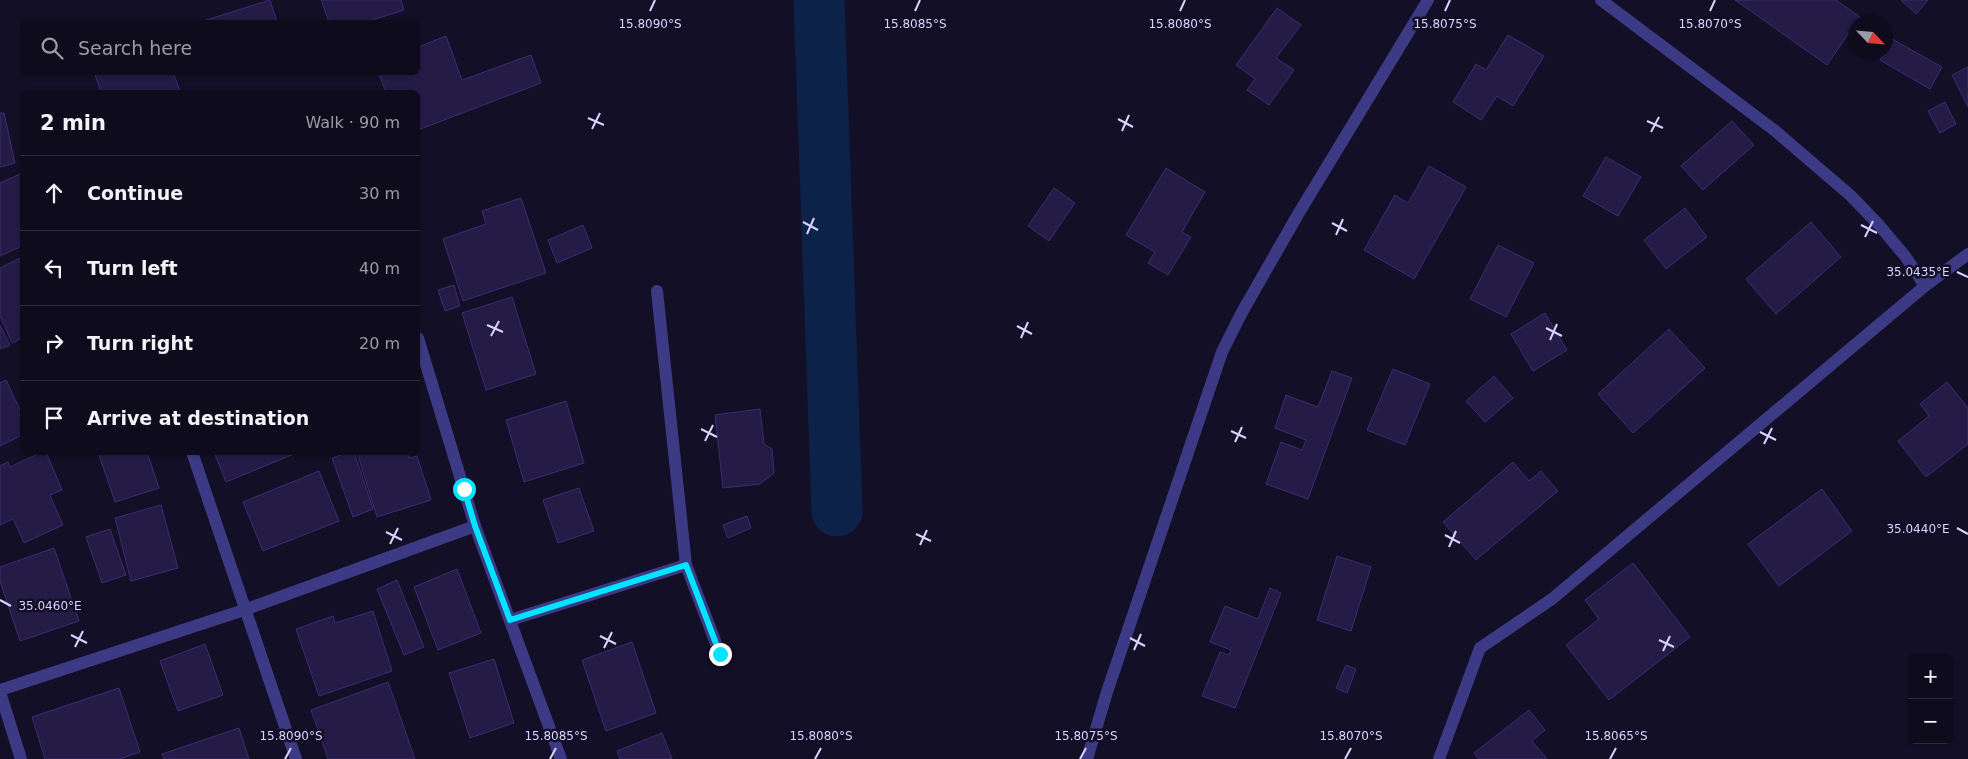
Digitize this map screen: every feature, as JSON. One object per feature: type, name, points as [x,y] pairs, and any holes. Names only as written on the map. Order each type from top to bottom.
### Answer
[{"type":"street","points":[[1087,759],[1107,692],[1222,352],[1241,314],[1297,216],[1428,0]]},
{"type":"street","points":[[1600,0],[1774,130],[1850,195],[1879,224],[1925,286]]},
{"type":"street","points":[[1439,759],[1480,648],[1552,600],[1925,286],[1968,254]]},
{"type":"street","points":[[657,291],[686,565],[720,654]]},
{"type":"street","points":[[420,345],[475,526],[561,759]]},
{"type":"street","points":[[193,455],[296,759]]},
{"type":"street","points":[[21,759],[0,691],[244,610],[475,526]]},
{"type":"street","points":[[510,620],[686,565]]},
{"type":"building","points":[[270,0],[276,20],[206,20]]},
{"type":"building","points":[[321,0],[401,0],[404,10],[372,20],[328,20]]},
{"type":"building","points":[[1735,0],[1836,0],[1857,15],[1848,15],[1848,34],[1827,65]]},
{"type":"building","points":[[1901,0],[1928,0],[1916,14]]},
{"type":"building","points":[[1277,8],[1301,25],[1276,58],[1294,70],[1269,105],[1247,90],[1255,79],[1236,65]]},
{"type":"building","points":[[1508,35],[1544,56],[1513,106],[1497,96],[1481,120],[1453,102],[1476,64],[1486,70]]},
{"type":"building","points":[[446,36],[462,80],[531,55],[541,83],[420,129],[420,90],[385,90],[379,75],[420,75],[420,46]]},
{"type":"building","points":[[1893,40],[1942,67],[1930,89],[1880,60],[1893,60]]},
{"type":"building","points":[[1968,67],[1968,107],[1952,75]]},
{"type":"building","points":[[95,75],[174,75],[180,90],[100,90]]},
{"type":"building","points":[[1945,102],[1956,124],[1940,133],[1928,111]]},
{"type":"building","points":[[0,113],[4,113],[15,163],[0,167]]},
{"type":"building","points":[[1732,121],[1754,145],[1703,190],[1681,166]]},
{"type":"building","points":[[1606,157],[1641,177],[1618,216],[1583,196]]},
{"type":"building","points":[[1429,166],[1466,187],[1414,279],[1364,250],[1395,195],[1408,203]]},
{"type":"building","points":[[1166,168],[1205,192],[1182,232],[1191,237],[1168,275],[1148,263],[1155,252],[1126,235]]},
{"type":"building","points":[[20,174],[20,247],[0,256],[0,183]]},
{"type":"building","points":[[1054,188],[1075,203],[1049,241],[1028,226]]},
{"type":"building","points":[[521,198],[546,273],[463,301],[443,239],[486,224],[482,211]]},
{"type":"building","points":[[1685,208],[1707,237],[1666,269],[1644,240]]},
{"type":"building","points":[[1811,222],[1841,257],[1776,314],[1746,279]]},
{"type":"building","points":[[583,225],[592,248],[557,263],[548,240]]},
{"type":"building","points":[[1498,245],[1534,263],[1506,317],[1470,299]]},
{"type":"building","points":[[20,258],[20,339],[12,343],[0,316],[0,268]]},
{"type":"building","points":[[454,285],[460,306],[445,311],[438,290]]},
{"type":"building","points":[[512,297],[536,374],[486,390],[462,313]]},
{"type":"building","points":[[1545,313],[1567,350],[1533,371],[1511,334]]},
{"type":"building","points":[[0,325],[10,345],[0,349]]},
{"type":"building","points":[[1669,329],[1705,368],[1633,433],[1598,394]]},
{"type":"building","points":[[1393,369],[1430,384],[1405,445],[1367,430]]},
{"type":"building","points":[[1332,371],[1352,378],[1308,499],[1266,484],[1281,442],[1302,450],[1306,440],[1275,428],[1286,395],[1318,407]]},
{"type":"building","points":[[1494,376],[1513,398],[1485,422],[1466,401]]},
{"type":"building","points":[[6,380],[20,410],[20,436],[0,446],[0,383]]},
{"type":"building","points":[[1947,382],[1968,408],[1968,444],[1926,477],[1898,441],[1929,416],[1920,404]]},
{"type":"building","points":[[566,401],[584,463],[524,482],[506,420]]},
{"type":"building","points":[[760,409],[764,444],[772,449],[774,473],[760,484],[723,488],[715,415]]},
{"type":"building","points":[[36,455],[47,455],[62,490],[50,495],[63,525],[24,543],[13,519],[0,525],[0,466],[8,462],[10,467]]},
{"type":"building","points":[[99,455],[148,455],[159,488],[115,502]]},
{"type":"building","points":[[215,455],[292,455],[226,482]]},
{"type":"building","points":[[341,455],[355,455],[373,509],[353,517],[332,458]]},
{"type":"building","points":[[358,455],[408,455],[409,458],[417,456],[431,500],[377,517]]},
{"type":"building","points":[[1513,462],[1529,481],[1541,471],[1558,491],[1476,560],[1443,522]]},
{"type":"building","points":[[319,471],[339,521],[263,551],[243,502]]},
{"type":"building","points":[[579,488],[594,531],[558,543],[543,500]]},
{"type":"building","points":[[1822,489],[1852,531],[1779,586],[1748,544]]},
{"type":"building","points":[[161,505],[178,568],[131,581],[115,518]]},
{"type":"building","points":[[747,516],[751,528],[728,538],[723,525]]},
{"type":"building","points":[[110,529],[126,575],[102,583],[86,537]]},
{"type":"building","points":[[54,548],[79,621],[20,641],[0,581],[0,567]]},
{"type":"building","points":[[1337,556],[1371,567],[1351,631],[1317,620]]},
{"type":"building","points":[[1633,563],[1690,637],[1609,700],[1566,645],[1599,619],[1585,600]]},
{"type":"building","points":[[457,569],[481,633],[438,650],[414,587]]},
{"type":"building","points":[[397,580],[424,647],[404,655],[377,589]]},
{"type":"building","points":[[1270,588],[1281,593],[1235,708],[1202,696],[1220,652],[1229,655],[1231,650],[1210,642],[1225,606],[1258,619]]},
{"type":"building","points":[[373,611],[392,671],[319,696],[296,629],[333,616],[335,623]]},
{"type":"building","points":[[632,642],[656,713],[606,731],[582,660]]},
{"type":"building","points":[[205,644],[223,695],[178,711],[160,661]]},
{"type":"building","points":[[494,659],[514,723],[470,738],[449,673]]},
{"type":"building","points":[[1346,665],[1356,669],[1347,693],[1336,688]]},
{"type":"building","points":[[388,682],[415,759],[328,759],[311,710]]},
{"type":"building","points":[[119,688],[140,752],[120,759],[45,759],[32,717]]},
{"type":"building","points":[[1529,710],[1545,730],[1532,741],[1547,759],[1479,759],[1474,753]]},
{"type":"building","points":[[239,728],[249,759],[164,759],[162,754]]},
{"type":"building","points":[[662,733],[672,759],[620,759],[617,751]]},
{"type":"waterway","points":[[819,0],[837,511]]},
{"type":"route","points":[[464,489],[475,526],[510,620],[686,565],[720,654]]}]
